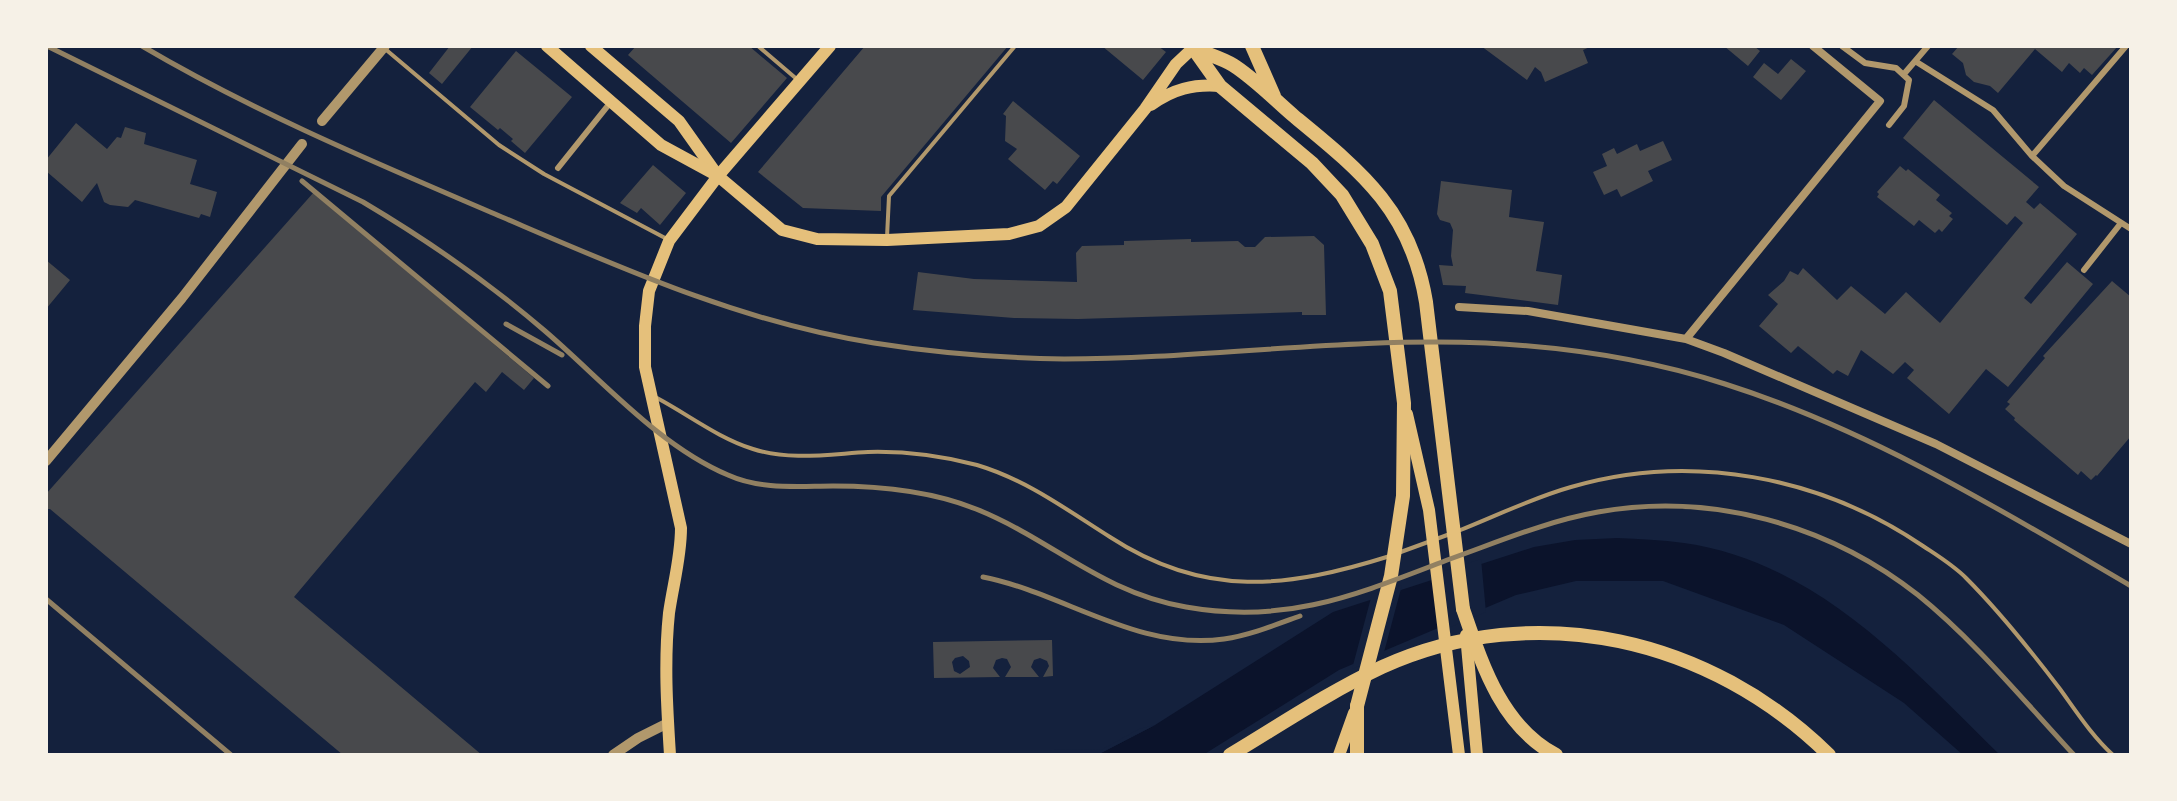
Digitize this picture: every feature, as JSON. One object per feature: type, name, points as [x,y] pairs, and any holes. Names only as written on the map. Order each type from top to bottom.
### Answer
[{"type":"highway","points":[[1252,46],[1278,103]]},
{"type":"highway","points":[[1193,47],[1233,65],[1345,159],[1377,191],[1395,216],[1423,283],[1463,609],[1472,652],[1512,716],[1537,742],[1556,755]]},
{"type":"highway","points":[[1193,47],[1220,86],[1320,171],[1342,195],[1364,229],[1390,291],[1404,403],[1401,521],[1385,604],[1359,699],[1357,755]]},
{"type":"highway","points":[[1230,755],[1336,692],[1405,658],[1477,639],[1546,633],[1644,646],[1716,672],[1782,714],[1829,755]]},
{"type":"main road","points":[[547,46],[661,145],[718,176],[772,223],[794,234],[817,239],[887,240],[1009,234],[1039,226],[1066,207],[1145,109],[1160,84],[1193,47]]},
{"type":"main road","points":[[591,46],[679,121],[718,176]]},
{"type":"main road","points":[[670,755],[665,685],[669,615],[681,528],[651,395],[644,348],[647,299],[669,241],[718,176],[830,46]]},
{"type":"main road","points":[[1145,109],[1177,89],[1220,86]]},
{"type":"main road","points":[[1404,403],[1429,510],[1459,755]]},
{"type":"main road","points":[[1472,652],[1477,755]]},
{"type":"main road","points":[[1339,755],[1359,699]]},
{"type":"street","points":[[1686,339],[1880,101],[1813,46]]},
{"type":"street","points":[[1842,46],[1865,63],[1896,68],[1909,80],[1904,106],[1889,125]]},
{"type":"street","points":[[1904,74],[1928,46]]},
{"type":"street","points":[[2032,156],[2126,46],[2131,51]]},
{"type":"street","points":[[322,121],[384,47]]},
{"type":"street","points":[[1915,61],[1993,110],[2032,156],[2064,186],[2131,229]]},
{"type":"street","points":[[558,168],[610,103]]},
{"type":"street","points":[[46,461],[182,298],[302,144]]},
{"type":"street","points":[[2084,270],[2121,223]]},
{"type":"street","points":[[1459,307],[1528,311],[1686,339],[1936,444],[2131,544]]},
{"type":"street","points":[[613,755],[668,723]]},
{"type":"lane","points":[[758,46],[799,81]]},
{"type":"lane","points":[[887,240],[889,196],[1015,46]]},
{"type":"lane","points":[[384,47],[499,145],[544,174],[669,241]]},
{"type":"lane","points":[[651,395],[705,427],[755,450],[798,456],[908,453],[977,466],[1017,480],[1053,499],[1142,557],[1196,576],[1230,581],[1292,581],[1343,570],[1419,546],[1571,486],[1613,477],[1656,471],[1706,471],[1788,483],[1884,521],[1953,566],[2021,641],[2113,755]]},
{"type":"water","points":[[1617,538],[1684,543],[1732,554],[1777,572],[1818,595],[1895,654],[2000,755],[1963,755],[1904,703],[1784,625],[1663,581],[1576,581],[1516,595],[1339,670],[1203,755],[1011,755],[1101,753],[1155,725],[1333,612],[1534,547],[1575,540]]},
{"type":"pier","points":[[1481,559],[1486,612],[1439,632],[1432,575]]},
{"type":"pier","points":[[1402,585],[1383,656],[1352,669],[1372,594]]},
{"type":"pier","points":[[1155,725],[1101,753],[1007,755],[1009,751],[1103,749],[1139,729]]},
{"type":"building","points":[[450,46],[473,46],[442,84],[429,73]]},
{"type":"building","points":[[636,46],[749,46],[787,78],[731,143],[628,55]]},
{"type":"building","points":[[865,46],[1008,46],[881,197],[881,211],[803,208],[758,172]]},
{"type":"building","points":[[1102,46],[1158,46],[1166,52],[1143,80]]},
{"type":"building","points":[[1481,46],[1592,46],[1583,50],[1588,63],[1545,82],[1535,67],[1527,80]]},
{"type":"building","points":[[1724,46],[1754,46],[1760,51],[1748,66]]},
{"type":"building","points":[[1959,46],[2118,46],[2092,75],[2084,68],[2080,73],[2069,63],[2062,72],[2035,49],[1998,93],[1966,75],[1963,63],[1952,54]]},
{"type":"building","points":[[516,51],[572,97],[525,153],[500,128],[498,130],[470,107]]},
{"type":"building","points":[[1791,59],[1806,71],[1781,100],[1753,77],[1764,63],[1778,74]]},
{"type":"building","points":[[1934,100],[2039,187],[2026,202],[2034,209],[2040,203],[2077,234],[2024,298],[2031,304],[2067,262],[2093,284],[2008,387],[1986,369],[1949,414],[1907,378],[1914,370],[1905,362],[1893,374],[1861,350],[1848,376],[1837,370],[1833,374],[1798,346],[1791,353],[1759,326],[1778,304],[1768,295],[1790,271],[1798,275],[1803,268],[1837,300],[1851,286],[1885,314],[1906,292],[1940,323],[2023,223],[2015,216],[2007,225],[1903,138]]},
{"type":"building","points":[[1013,101],[1080,156],[1057,184],[1053,181],[1045,190],[1008,159],[1017,149],[1005,141],[1006,116],[1003,114]]},
{"type":"building","points":[[76,123],[107,149],[117,137],[121,138],[125,127],[146,133],[144,144],[197,160],[190,184],[217,192],[210,217],[201,214],[199,218],[135,200],[128,207],[110,205],[104,202],[97,183],[82,202],[46,171],[46,160]]},
{"type":"building","points":[[1663,141],[1672,160],[1648,171],[1653,181],[1621,197],[1617,189],[1604,195],[1593,172],[1607,166],[1602,154],[1614,148],[1617,154],[1637,144],[1640,151]]},
{"type":"building","points":[[653,165],[686,193],[660,225],[641,208],[637,213],[620,203]]},
{"type":"building","points":[[1900,166],[1940,195],[1936,200],[1952,213],[1949,216],[1953,219],[1942,232],[1939,229],[1935,233],[1919,220],[1914,226],[1877,197],[1877,192]]},
{"type":"building","points":[[1441,181],[1512,190],[1509,217],[1544,222],[1536,271],[1562,275],[1558,305],[1465,293],[1466,286],[1443,285],[1439,265],[1453,266],[1453,230],[1450,223],[1440,220],[1437,214]]},
{"type":"building","points":[[314,192],[534,378],[524,390],[502,372],[486,392],[475,382],[294,597],[482,755],[343,755],[50,509],[46,509],[46,494]]},
{"type":"building","points":[[1314,236],[1324,245],[1326,315],[1302,315],[1302,312],[1078,319],[1014,318],[913,310],[918,272],[974,279],[1077,282],[1076,253],[1082,246],[1191,239],[1191,242],[1238,241],[1245,247],[1255,247],[1265,237]]},
{"type":"building","points":[[46,260],[70,280],[46,309]]},
{"type":"building","points":[[2112,281],[2131,297],[2131,436],[2091,480],[2081,471],[2078,475],[2005,409],[2010,404],[2007,402],[2045,358],[2043,356]]},
{"type":"building","points":[[1052,640],[1053,676],[1043,677],[1049,666],[1047,661],[1040,658],[1034,660],[1031,667],[1039,677],[1005,677],[1011,667],[1007,659],[1002,658],[996,660],[993,668],[1000,677],[934,678],[933,642]],"holes":[[[963,656],[970,667],[960,674],[954,671],[952,662],[955,658]]]},
{"type":"railway","points":[[47,46],[387,216],[502,296],[678,447],[741,480],[780,486],[888,489],[942,498],[1004,521],[1128,590],[1155,600],[1223,612],[1257,612],[1322,603],[1384,584],[1541,526],[1598,512],[1641,507],[1683,507],[1767,519],[1846,549],[1918,595],[1999,672],[2074,755]]},
{"type":"railway","points":[[142,46],[272,115],[405,176],[634,273],[776,321],[874,343],[1016,357],[1117,358],[1433,342],[1546,348],[1637,361],[1725,384],[1831,424],[1934,474],[2131,586]]},
{"type":"railway","points":[[302,181],[548,386]]},
{"type":"railway","points":[[506,324],[562,355]]},
{"type":"railway","points":[[983,577],[1161,637],[1224,639],[1300,616]]},
{"type":"railway","points":[[46,599],[231,755]]}]
